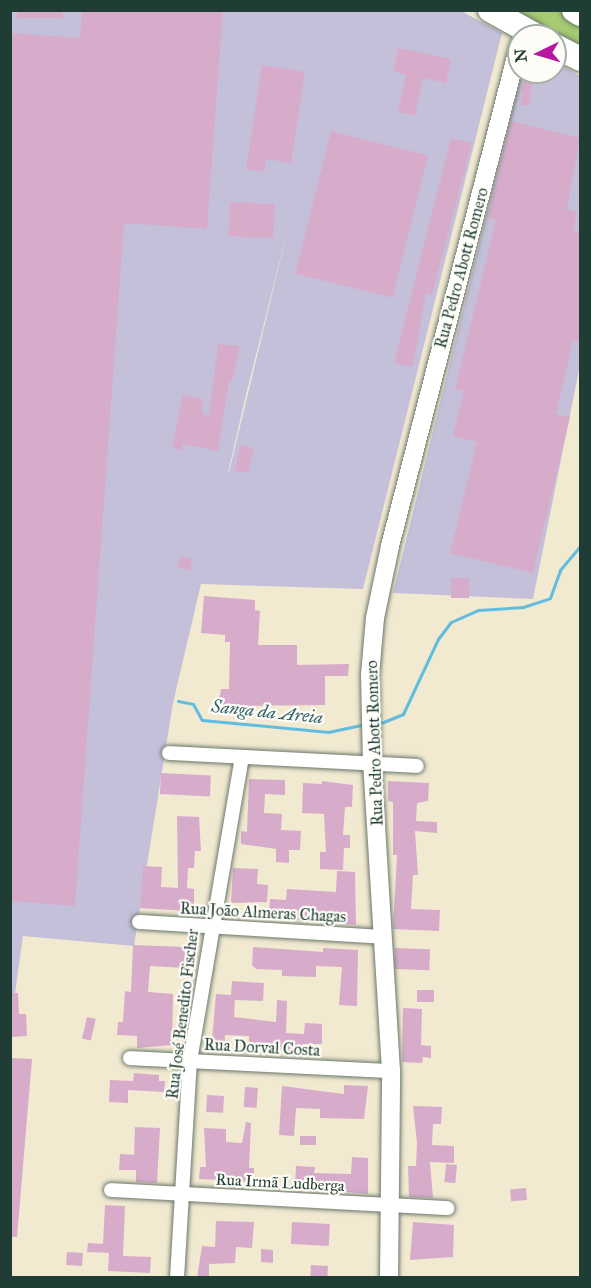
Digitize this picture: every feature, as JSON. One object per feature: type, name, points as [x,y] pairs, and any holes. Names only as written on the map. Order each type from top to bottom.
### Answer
[{"type":"highway","points":[[490,10],[509,24]]},
{"type":"highway","points":[[574,10],[580,14]]},
{"type":"street","name":"Rua Pedro Abott Romero","points":[[389,1278],[392,1205],[392,1071],[372,763],[370,675],[375,618],[390,546],[512,84]]},
{"type":"street","points":[[169,753],[417,766]]},
{"type":"street","name":"Rua José Benedito Fischer","points":[[177,1278],[190,1061],[211,926],[242,758]]},
{"type":"street","name":"Rua João Almeras Chagas","points":[[139,922],[384,937]]},
{"type":"street","name":"Rua Dorval Costa","points":[[130,1058],[392,1071]]},
{"type":"street","name":"Rua Irmã Ludberga","points":[[111,1190],[448,1208]]},
{"type":"shaded area","points":[[11,11],[461,11],[502,33],[363,589],[201,584],[173,703],[134,946],[23,936],[11,1022]],"holes":[[[289,224],[229,472],[245,399]]]},
{"type":"shaded area","points":[[567,69],[580,76],[580,365],[533,599],[393,593],[519,84],[567,84]]},
{"type":"green space","points":[[505,11],[561,11],[580,22],[580,52],[567,45],[567,24],[529,24]]},
{"type":"building","points":[[17,10],[63,10],[63,18],[17,18]]},
{"type":"building","points":[[82,10],[223,10],[207,229],[124,223],[75,906],[10,901],[10,33],[80,38]]},
{"type":"building","points":[[398,48],[451,59],[446,83],[423,78],[415,116],[398,112],[406,74],[393,72]]},
{"type":"building","points":[[262,65],[305,72],[291,163],[266,159],[264,172],[246,169]]},
{"type":"building","points":[[523,84],[532,84],[530,106],[521,105]]},
{"type":"building","points":[[511,121],[580,138],[567,209],[577,212],[573,231],[580,232],[580,343],[573,341],[556,414],[570,417],[533,573],[450,553],[477,442],[453,436],[464,391],[455,389],[496,220],[488,218]]},
{"type":"building","points":[[331,131],[428,155],[392,298],[295,274]]},
{"type":"building","points":[[451,138],[472,143],[432,295],[426,293],[413,367],[394,363]]},
{"type":"building","points":[[230,202],[275,204],[273,238],[228,236]]},
{"type":"building","points":[[218,344],[240,346],[232,382],[229,382],[218,451],[183,444],[182,450],[172,448],[183,394],[202,399],[203,415],[209,415]]},
{"type":"building","points":[[240,445],[254,448],[248,473],[235,470]]},
{"type":"building","points":[[180,556],[193,559],[190,571],[177,568]]},
{"type":"building","points":[[451,578],[469,578],[469,598],[451,598]]},
{"type":"building","points":[[204,596],[255,600],[255,610],[260,611],[258,645],[297,645],[297,665],[349,664],[348,676],[325,676],[325,705],[230,706],[230,711],[217,711],[221,689],[229,689],[230,642],[225,642],[225,635],[201,633]]},
{"type":"building","points":[[161,773],[211,776],[210,797],[160,794]]},
{"type":"building","points":[[249,779],[285,780],[285,795],[265,794],[264,813],[282,814],[281,830],[301,831],[300,850],[289,850],[289,863],[276,862],[276,849],[241,844],[241,831],[247,832]]},
{"type":"building","points":[[322,781],[353,785],[352,807],[345,807],[343,835],[350,835],[350,848],[344,848],[343,870],[320,869],[320,852],[326,852],[324,814],[302,813],[303,783],[322,784]]},
{"type":"building","points":[[388,781],[429,783],[428,801],[417,803],[416,821],[437,822],[437,833],[415,831],[418,875],[413,875],[411,909],[440,910],[439,931],[393,929],[397,855],[393,855],[393,802],[388,801]]},
{"type":"building","points":[[177,816],[199,817],[201,851],[195,851],[194,868],[188,868],[187,888],[194,889],[194,906],[188,906],[187,911],[140,908],[143,866],[162,867],[161,887],[178,888]]},
{"type":"building","points":[[233,868],[258,869],[257,884],[268,885],[267,902],[231,903]]},
{"type":"building","points":[[337,871],[355,872],[356,925],[288,919],[288,914],[269,913],[270,899],[286,900],[287,889],[336,892]]},
{"type":"building","points":[[133,945],[185,947],[184,968],[150,966],[148,992],[173,994],[172,1045],[137,1048],[137,1036],[117,1035],[118,1022],[123,1022],[125,991],[131,992]]},
{"type":"building","points":[[253,947],[323,952],[323,948],[358,950],[357,1006],[339,1005],[342,967],[316,966],[316,977],[282,976],[282,970],[256,969],[252,965]]},
{"type":"building","points":[[395,948],[430,949],[429,970],[394,969]]},
{"type":"building","points":[[232,981],[264,983],[263,1001],[235,1000],[234,1017],[276,1022],[277,1000],[287,1001],[286,1033],[304,1034],[305,1023],[322,1024],[322,1044],[302,1044],[302,1050],[249,1048],[249,1036],[225,1035],[224,1052],[211,1051],[216,994],[231,995]]},
{"type":"building","points":[[417,990],[434,990],[434,1002],[417,1002]]},
{"type":"building","points":[[10,993],[18,993],[19,1014],[26,1014],[27,1036],[10,1037]]},
{"type":"building","points":[[403,1008],[422,1009],[421,1045],[431,1046],[431,1058],[423,1057],[422,1063],[402,1062]]},
{"type":"building","points":[[87,1017],[96,1019],[91,1040],[82,1038]]},
{"type":"building","points":[[10,1058],[32,1059],[17,1237],[10,1237]]},
{"type":"building","points":[[134,1073],[159,1075],[159,1081],[165,1081],[164,1092],[128,1090],[128,1103],[109,1102],[110,1080],[133,1081]]},
{"type":"building","points":[[344,1085],[368,1086],[364,1119],[320,1118],[320,1109],[296,1108],[294,1136],[279,1135],[282,1086],[344,1094]]},
{"type":"building","points":[[245,1087],[258,1088],[257,1108],[244,1107]]},
{"type":"building","points":[[207,1095],[224,1096],[223,1113],[206,1112]]},
{"type":"building","points":[[413,1106],[442,1107],[441,1124],[433,1124],[432,1145],[454,1146],[454,1163],[430,1162],[433,1198],[409,1197],[408,1166],[416,1166],[417,1143]]},
{"type":"building","points":[[246,1122],[251,1123],[249,1168],[254,1168],[254,1182],[236,1181],[236,1188],[224,1187],[224,1180],[199,1179],[200,1167],[206,1167],[204,1128],[226,1129],[226,1142],[242,1143]]},
{"type":"building","points":[[135,1127],[160,1128],[157,1183],[136,1182],[136,1170],[119,1170],[120,1154],[134,1155]]},
{"type":"building","points":[[300,1136],[316,1136],[316,1145],[300,1145]]},
{"type":"building","points":[[352,1157],[368,1158],[368,1194],[295,1187],[296,1166],[315,1167],[314,1173],[351,1174]]},
{"type":"building","points":[[446,1164],[457,1165],[455,1183],[444,1182]]},
{"type":"building","points":[[526,1188],[527,1200],[511,1201],[510,1189]]},
{"type":"building","points":[[105,1205],[125,1206],[123,1256],[151,1257],[150,1273],[108,1271],[109,1253],[87,1252],[88,1243],[103,1244]]},
{"type":"building","points":[[216,1221],[254,1222],[252,1248],[236,1247],[235,1263],[209,1264],[209,1278],[197,1278],[202,1246],[215,1247]]},
{"type":"building","points":[[292,1222],[330,1224],[329,1246],[291,1244]]},
{"type":"building","points":[[413,1222],[454,1225],[453,1257],[410,1260]]},
{"type":"building","points":[[261,1249],[273,1250],[273,1263],[261,1262]]},
{"type":"building","points":[[67,1252],[83,1253],[82,1266],[66,1265]]},
{"type":"building","points":[[311,1265],[328,1266],[327,1278],[310,1278]]},
{"type":"waterway","name":"Sanga da Areia","points":[[381,723],[403,714],[438,639],[451,622],[478,610],[523,607],[550,598],[560,570],[580,546]]},
{"type":"waterway","name":"Sanga da Areia","points":[[178,701],[193,704],[202,720],[328,732],[362,725]]}]
